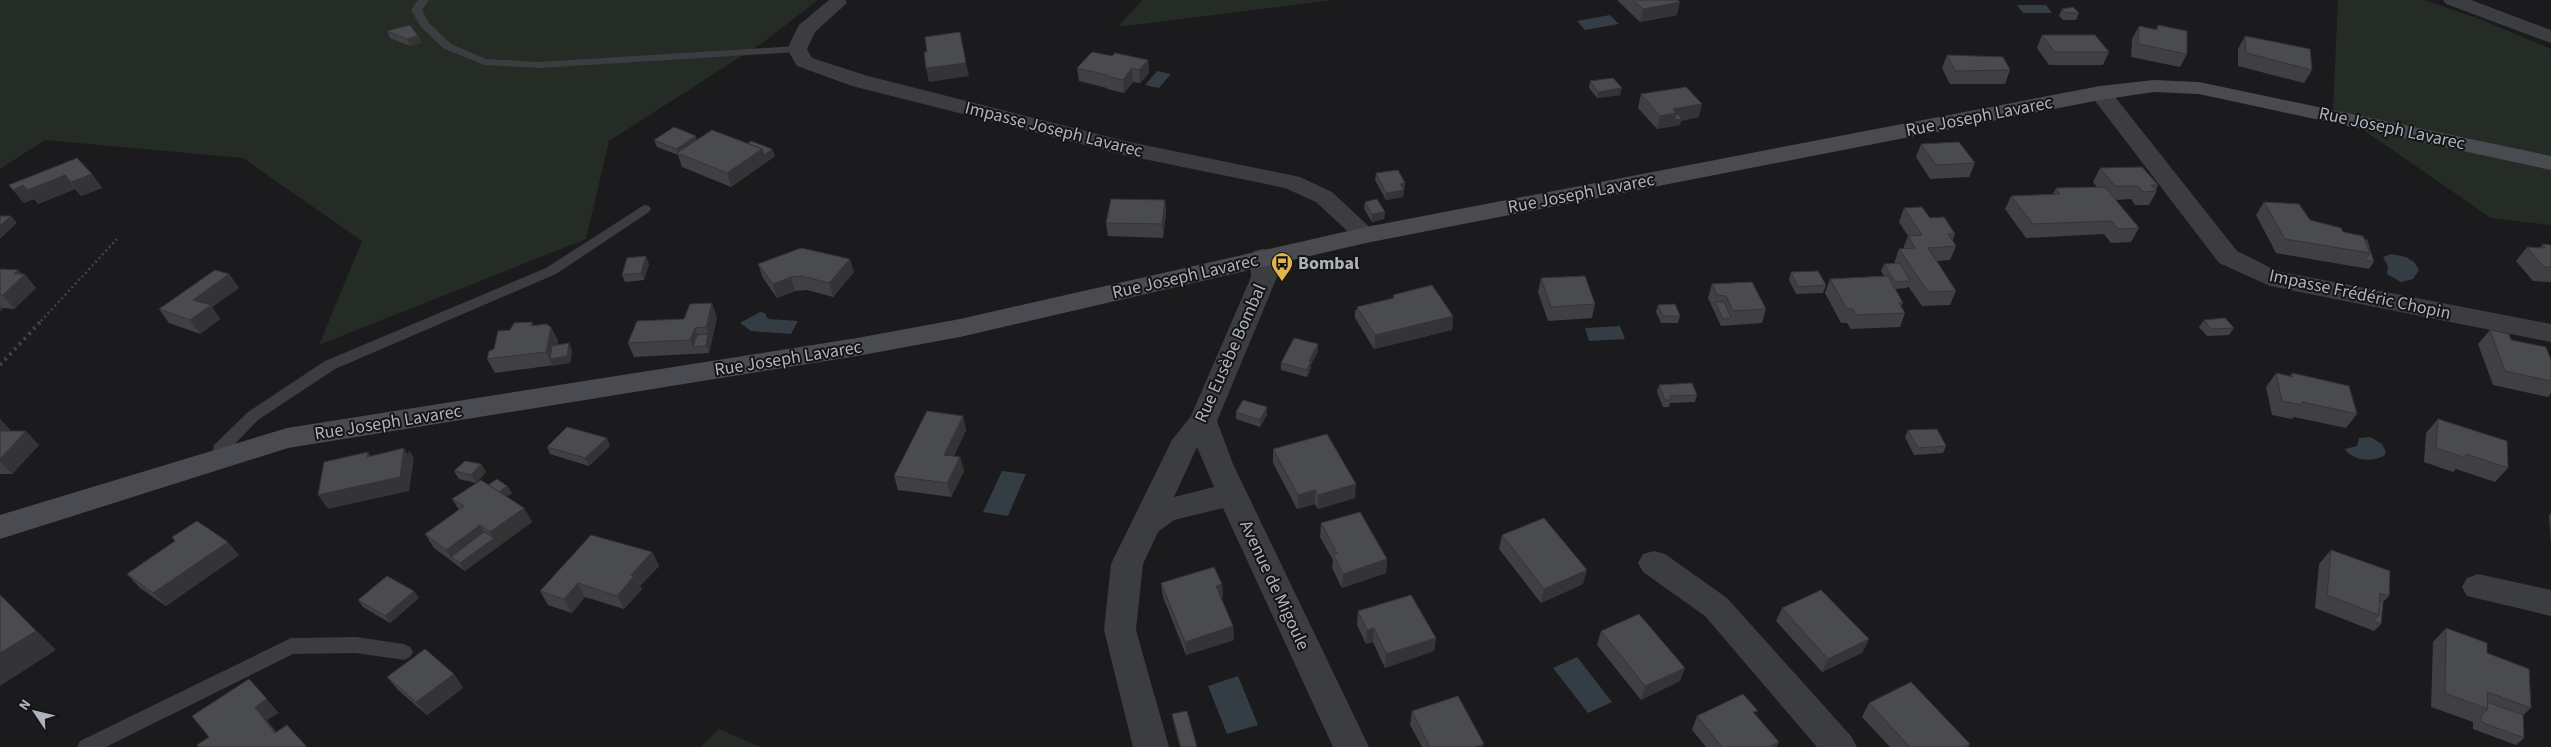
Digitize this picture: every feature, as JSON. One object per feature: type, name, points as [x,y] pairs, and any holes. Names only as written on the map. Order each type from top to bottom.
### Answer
[{"type":"street","points":[[2453,0],[2551,37]]},
{"type":"street","points":[[797,49],[806,29],[838,3]]},
{"type":"street","name":"Impasse Joseph Lavarec","points":[[797,49],[804,62],[860,81],[1124,148],[1292,182],[1324,198],[1366,236]]},
{"type":"street","name":"Rue Joseph Lavarec","points":[[0,527],[287,438],[847,349],[960,328],[1263,257],[2100,93],[2154,86],[2200,88],[2551,163]]},
{"type":"street","name":"Impasse Frédéric Chopin","points":[[2100,93],[2228,257],[2270,278],[2551,333]]},
{"type":"street","name":"Rue Eusèbe Bombal","points":[[1151,747],[1120,630],[1127,564],[1186,440],[1203,421],[1216,385],[1264,277],[1263,257]]},
{"type":"street","name":"Avenue de Migoule","points":[[1203,421],[1218,464],[1351,747]]},
{"type":"street","points":[[1145,525],[1165,511],[1232,494]]},
{"type":"street","points":[[1654,563],[1716,607],[1839,747]]},
{"type":"street","points":[[2478,587],[2551,603]]},
{"type":"lane","points":[[424,0],[416,10],[425,25],[447,46],[484,62],[539,65],[797,49]]},
{"type":"lane","points":[[219,459],[220,449],[253,416],[330,366],[551,271],[644,209]]},
{"type":"lane","points":[[87,747],[291,646],[356,645],[404,652]]},
{"type":"path","points":[[0,365],[117,239]]},
{"type":"shaded area","points":[[0,0],[818,0],[765,41],[609,141],[586,239],[319,345],[362,241],[243,158],[45,140],[0,169]]},
{"type":"shaded area","points":[[1142,0],[1333,0],[1118,27]]},
{"type":"shaded area","points":[[2338,0],[2424,0],[2480,19],[2551,49],[2551,225],[2491,218],[2333,109]]},
{"type":"shaded area","points":[[2017,5],[2046,5],[2052,13],[2023,13]]},
{"type":"shaded area","points":[[1610,15],[1619,24],[1585,30],[1577,21]]},
{"type":"shaded area","points":[[1157,71],[1171,74],[1159,88],[1145,85]]},
{"type":"shaded area","points":[[2391,254],[2406,257],[2414,262],[2419,270],[2413,279],[2401,282],[2387,274],[2388,266],[2383,257]]},
{"type":"shaded area","points":[[760,312],[765,313],[768,319],[798,321],[791,334],[751,331],[740,323]]},
{"type":"shaded area","points":[[1620,326],[1625,339],[1589,341],[1585,328]]},
{"type":"shaded area","points":[[2370,437],[2382,444],[2386,452],[2384,456],[2364,460],[2354,457],[2346,451],[2345,449],[2357,446],[2359,438]]},
{"type":"shaded area","points":[[1002,471],[1026,474],[1008,516],[983,512]]},
{"type":"shaded area","points":[[1577,657],[1612,702],[1588,713],[1553,668]]},
{"type":"shaded area","points":[[1238,676],[1258,725],[1227,734],[1208,686]]},
{"type":"shaded area","points":[[719,729],[761,747],[701,747]]},
{"type":"building","points":[[1633,0],[1677,0],[1680,2],[1643,9]]},
{"type":"building","points":[[2073,7],[2079,13],[2066,13],[2062,9]]},
{"type":"building","points":[[410,25],[418,36],[407,39],[387,31]]},
{"type":"building","points":[[2158,25],[2187,31],[2187,54],[2138,44],[2139,26],[2157,30]]},
{"type":"building","points":[[960,32],[966,63],[926,68],[924,52],[927,52],[925,37]]},
{"type":"building","points":[[2042,35],[2095,35],[2109,52],[2055,52]]},
{"type":"building","points":[[2245,36],[2310,49],[2312,70],[2246,53]]},
{"type":"building","points":[[1092,52],[1112,56],[1115,53],[1148,60],[1139,70],[1132,68],[1123,80],[1077,68]]},
{"type":"building","points":[[1947,55],[2003,57],[2010,70],[1955,71]]},
{"type":"building","points":[[1613,78],[1622,88],[1598,92],[1590,81]]},
{"type":"building","points":[[1686,87],[1702,104],[1673,109],[1676,113],[1660,116],[1641,94]]},
{"type":"building","points":[[1678,114],[1682,119],[1675,120],[1676,115]]},
{"type":"building","points":[[674,127],[696,136],[676,149],[654,140]]},
{"type":"building","points":[[712,130],[762,149],[727,173],[677,153]]},
{"type":"building","points":[[751,141],[772,149],[764,155],[762,149],[748,143]]},
{"type":"building","points":[[1959,142],[1975,163],[1936,165],[1921,144]]},
{"type":"building","points":[[77,158],[92,174],[71,182],[65,175],[28,190],[23,185],[13,190],[9,185]]},
{"type":"building","points":[[2142,167],[2158,185],[2151,185],[2157,191],[2143,192],[2138,186],[2115,186],[2100,168]]},
{"type":"building","points":[[1398,170],[1405,183],[1400,184],[1404,190],[1386,193],[1376,173]]},
{"type":"building","points":[[2105,187],[2139,228],[2118,229],[2112,221],[2033,224],[2011,196],[2060,194],[2056,188]]},
{"type":"building","points":[[1111,199],[1165,200],[1162,224],[1106,223]]},
{"type":"building","points":[[1377,199],[1385,212],[1372,214],[1365,202]]},
{"type":"building","points":[[2264,202],[2299,204],[2310,220],[2341,228],[2343,232],[2363,236],[2370,253],[2285,239]]},
{"type":"building","points":[[1922,207],[1930,218],[1944,217],[1955,234],[1948,234],[1956,246],[1928,248],[1956,291],[1928,292],[1899,249],[1915,248],[1908,236],[1922,235],[1904,208]]},
{"type":"building","points":[[0,216],[11,216],[0,226]]},
{"type":"building","points":[[2365,239],[2374,262],[2365,260],[2370,253]]},
{"type":"building","points":[[2543,244],[2551,245],[2551,267],[2544,267],[2527,247],[2545,248]]},
{"type":"building","points":[[801,248],[850,259],[829,283],[802,276],[791,277],[773,284],[758,264]]},
{"type":"building","points":[[646,256],[641,273],[622,275],[627,258]]},
{"type":"building","points":[[1900,263],[1910,281],[1895,282],[1884,264]]},
{"type":"building","points":[[0,269],[18,270],[14,274],[25,274],[3,295],[0,295]]},
{"type":"building","points":[[215,270],[229,274],[193,300],[211,305],[190,320],[159,309]]},
{"type":"building","points":[[1818,271],[1826,285],[1798,287],[1791,272]]},
{"type":"building","points":[[1585,276],[1595,304],[1551,307],[1541,278]]},
{"type":"building","points":[[1888,276],[1903,303],[1899,303],[1905,313],[1856,315],[1853,309],[1847,309],[1830,279]]},
{"type":"building","points":[[1752,282],[1766,309],[1733,311],[1726,296],[1717,295],[1712,284]]},
{"type":"building","points":[[1432,285],[1453,316],[1375,335],[1357,307],[1394,298],[1393,295]]},
{"type":"building","points":[[1715,302],[1724,302],[1731,318],[1723,319]]},
{"type":"building","points":[[712,303],[706,327],[695,328],[690,340],[628,343],[637,321],[684,319],[690,304]]},
{"type":"building","points":[[1675,304],[1680,316],[1663,316],[1658,305]]},
{"type":"building","points":[[2225,318],[2234,328],[2211,329],[2204,320]]},
{"type":"building","points":[[532,322],[531,326],[546,324],[551,327],[546,352],[487,359],[489,351],[494,349],[498,331],[510,330],[514,323]]},
{"type":"building","points":[[2490,330],[2509,334],[2511,340],[2546,347],[2551,360],[2551,381],[2505,371]]},
{"type":"building","points":[[708,334],[706,346],[693,347],[697,335]]},
{"type":"building","points":[[1294,338],[1318,344],[1309,361],[1311,361],[1307,370],[1281,363]]},
{"type":"building","points":[[569,343],[567,356],[550,359],[552,346]]},
{"type":"building","points":[[2276,373],[2293,377],[2292,373],[2349,386],[2357,414],[2302,402],[2302,405],[2282,401]]},
{"type":"building","points":[[1692,383],[1697,395],[1670,396],[1671,400],[1665,400],[1659,385]]},
{"type":"building","points":[[1243,400],[1267,407],[1260,420],[1236,412]]},
{"type":"building","points":[[927,411],[963,416],[944,455],[960,457],[947,483],[894,476]]},
{"type":"building","points":[[2438,419],[2507,441],[2508,468],[2466,454],[2466,458],[2436,448]]},
{"type":"building","points":[[567,427],[607,438],[585,458],[547,447]]},
{"type":"building","points":[[1937,429],[1946,446],[1918,448],[1908,430]]},
{"type":"building","points":[[0,431],[26,431],[0,459]]},
{"type":"building","points":[[1327,434],[1356,484],[1318,495],[1315,490],[1298,495],[1273,449]]},
{"type":"building","points":[[404,448],[400,477],[318,495],[324,462],[368,452],[367,457]]},
{"type":"building","points":[[465,461],[481,464],[471,475],[454,471]]},
{"type":"building","points":[[497,479],[507,486],[499,492],[488,485]]},
{"type":"building","points":[[481,480],[524,508],[490,532],[480,525],[446,550],[425,534],[464,506],[452,499]]},
{"type":"building","points":[[1360,512],[1387,559],[1343,574],[1333,554],[1337,553],[1321,523]]},
{"type":"building","points":[[1544,518],[1587,570],[1544,589],[1502,535]]},
{"type":"building","points":[[197,521],[228,542],[153,593],[127,574],[175,541],[172,537]]},
{"type":"building","points":[[484,532],[494,538],[460,563],[451,557]]},
{"type":"building","points":[[591,535],[652,552],[631,575],[634,576],[617,596],[578,583],[564,599],[540,591]]},
{"type":"building","points":[[2331,550],[2390,571],[2389,596],[2380,593],[2379,615],[2327,595]]},
{"type":"building","points":[[1214,567],[1222,584],[1216,586],[1233,626],[1185,642],[1161,583]]},
{"type":"building","points":[[387,576],[414,591],[385,616],[358,600]]},
{"type":"building","points":[[1821,590],[1869,639],[1828,659],[1782,608]]},
{"type":"building","points":[[0,595],[36,631],[0,653]]},
{"type":"building","points":[[1411,595],[1436,638],[1386,654],[1374,628],[1367,630],[1358,611]]},
{"type":"building","points":[[2380,601],[2383,602],[2381,624],[2373,621],[2379,615]]},
{"type":"building","points":[[1639,614],[1685,668],[1645,686],[1601,631]]},
{"type":"building","points":[[2446,628],[2487,643],[2487,653],[2529,669],[2531,708],[2487,692],[2488,709],[2445,693]]},
{"type":"building","points":[[425,649],[454,674],[416,702],[387,677]]},
{"type":"building","points":[[249,679],[267,699],[255,707],[275,733],[287,725],[305,747],[199,747],[197,745],[209,737],[192,716]]},
{"type":"building","points":[[1911,682],[1970,744],[1964,747],[1910,747],[1869,703]]},
{"type":"building","points":[[1743,694],[1758,711],[1753,712],[1779,742],[1769,747],[1722,747],[1697,716]]},
{"type":"building","points":[[1458,696],[1484,744],[1475,747],[1430,747],[1412,711]]},
{"type":"building","points":[[2487,702],[2523,715],[2524,738],[2481,722],[2481,716],[2488,709]]},
{"type":"building","points":[[1187,711],[1197,747],[1181,747],[1172,714]]},
{"type":"place","name":"Bombal","points":[[1282,282]]}]
